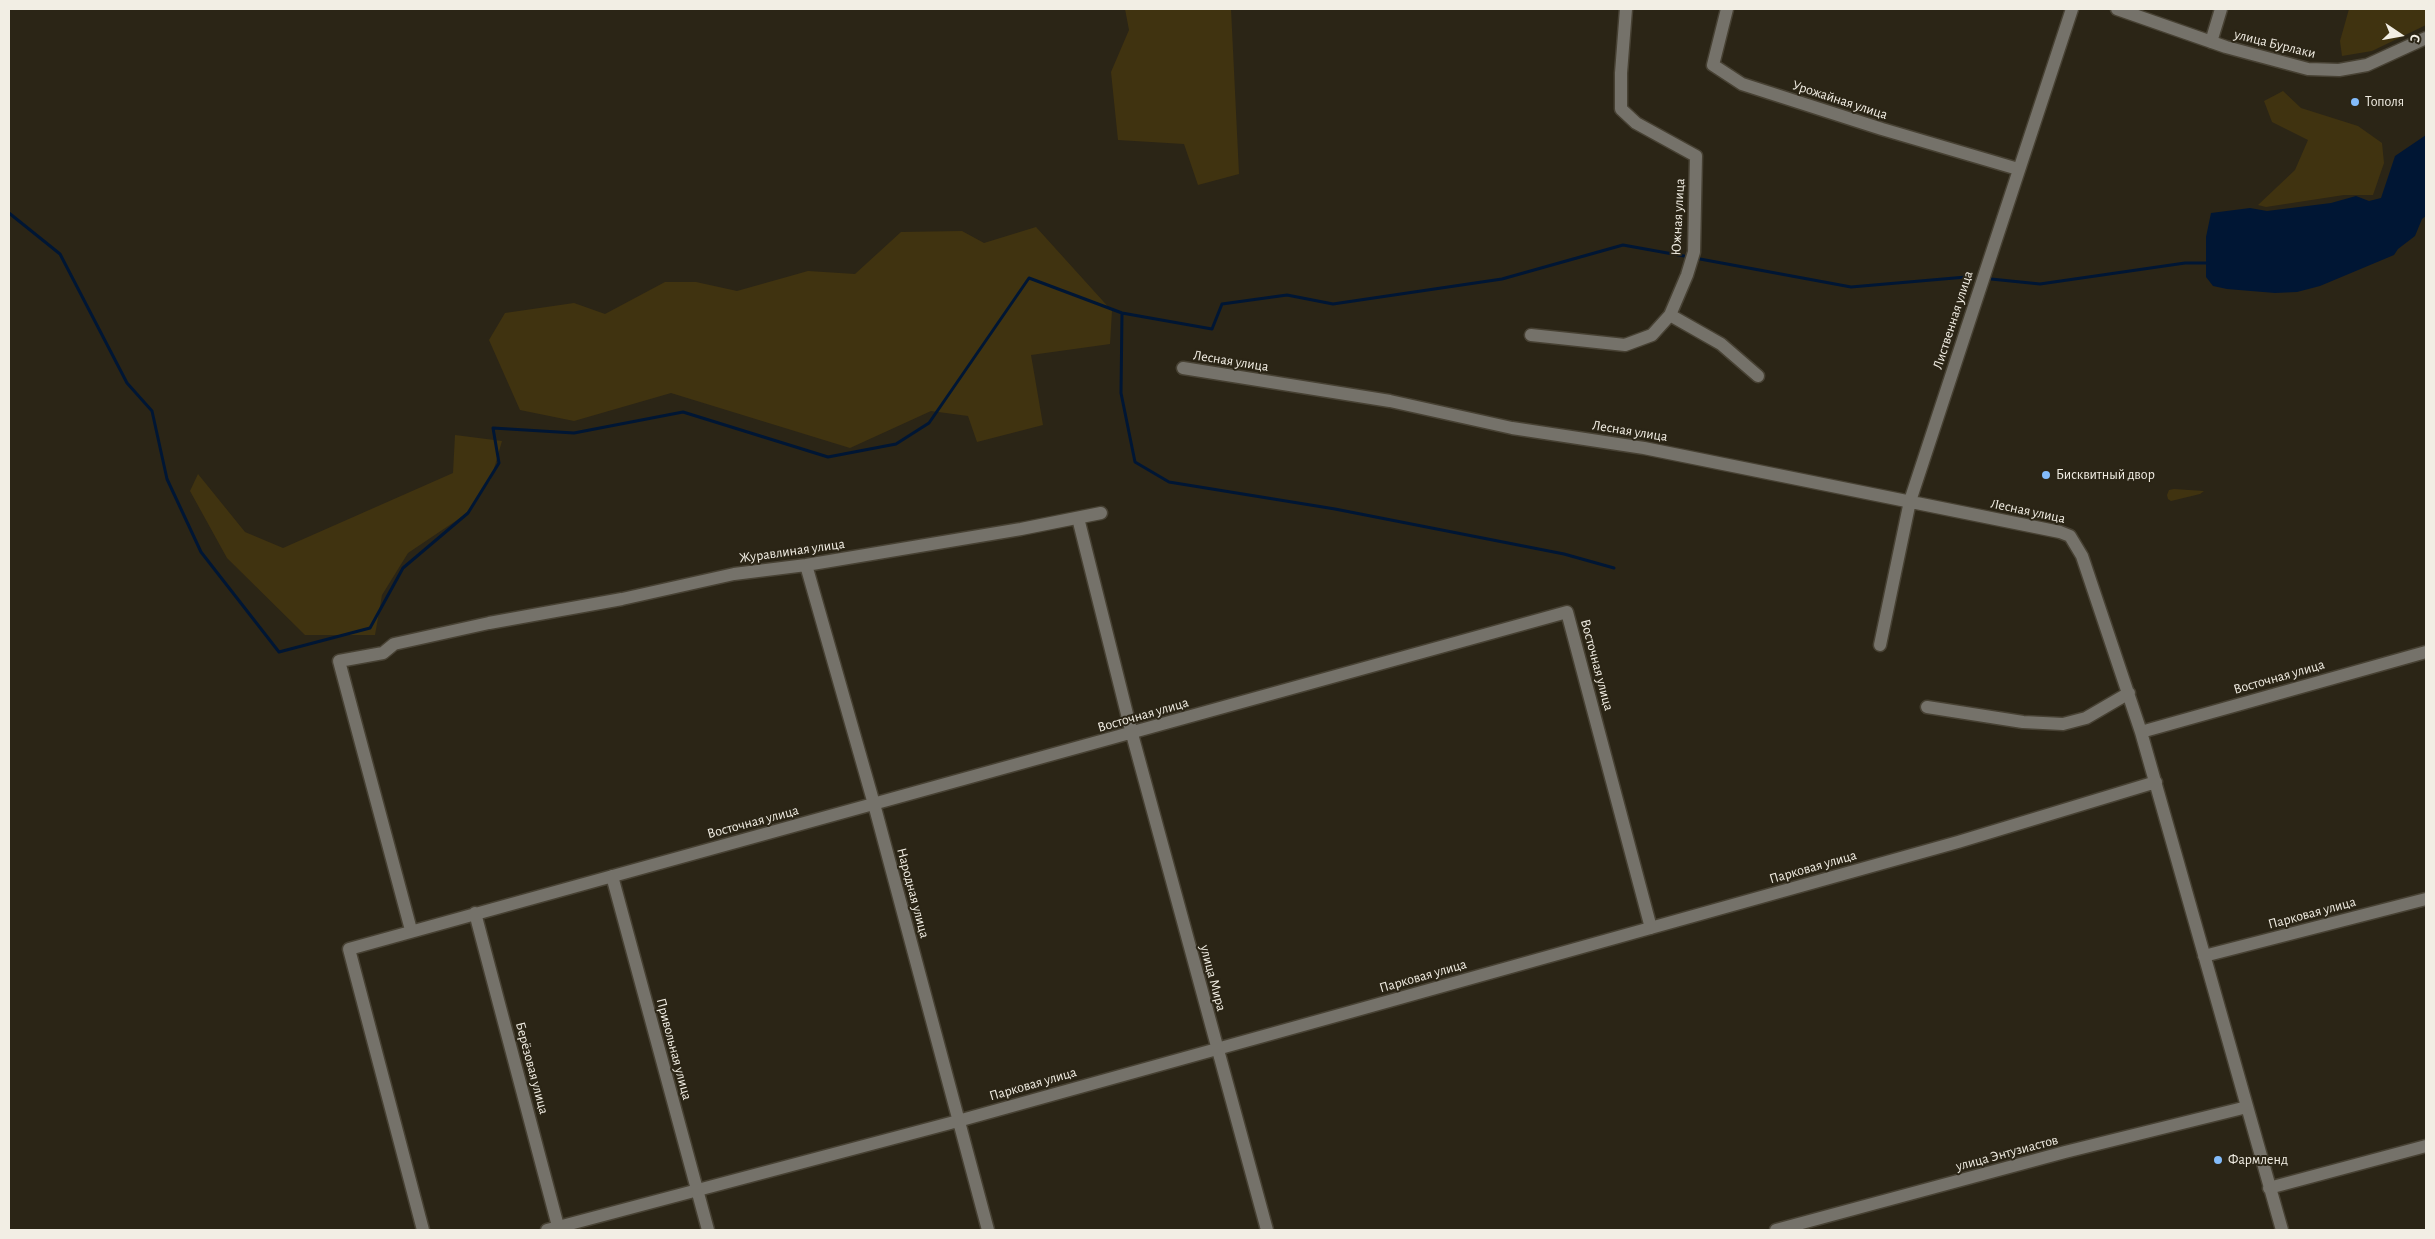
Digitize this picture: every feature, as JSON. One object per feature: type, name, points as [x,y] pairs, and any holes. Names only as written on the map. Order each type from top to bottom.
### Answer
[{"type":"street","name":"Южная улица","points":[[1531,335],[1625,345],[1652,334],[1670,315],[1687,275],[1694,252],[1696,156],[1636,123],[1621,109],[1621,73],[1626,9]]},
{"type":"street","name":"Урожайная улица","points":[[1727,9],[1713,65],[1742,84],[1882,129],[2018,169]]},
{"type":"street","name":"Лиственная улица","points":[[1880,645],[1910,501],[2072,9]]},
{"type":"street","name":"улица Бурлаки","points":[[2117,9],[2211,42],[2291,66],[2308,69],[2339,70],[2368,65],[2426,38]]},
{"type":"street","points":[[2211,42],[2221,9]]},
{"type":"street","points":[[1670,315],[1720,344],[1758,376]]},
{"type":"street","name":"Лесная улица","points":[[1183,368],[1390,401],[1512,428],[1644,448],[1910,501],[2070,536],[2082,556],[2129,693]]},
{"type":"street","name":"Журавлиная улица","points":[[411,930],[339,662],[383,653],[394,644],[489,623],[622,599],[734,574],[806,565],[1101,513]]},
{"type":"street","name":"улица Мира","points":[[1078,518],[1132,734],[1216,1049],[1267,1230]]},
{"type":"street","name":"Народная улица","points":[[806,565],[874,804],[988,1230]]},
{"type":"street","name":"Восточная улица","points":[[423,1230],[348,949],[411,930],[1132,734],[1568,612],[1651,928]]},
{"type":"street","name":"Восточная улица","points":[[2141,732],[2426,652]]},
{"type":"street","points":[[1927,707],[2024,722],[2063,724],[2086,718],[2129,693],[2156,782],[2282,1230]]},
{"type":"street","name":"Парковая улица","points":[[555,1229],[958,1121],[1651,928],[1958,842],[2156,782]]},
{"type":"street","name":"Привольная улица","points":[[612,876],[708,1230]]},
{"type":"street","name":"Парковая улица","points":[[2204,956],[2426,899]]},
{"type":"street","name":"Берёзовая улица","points":[[475,913],[555,1229]]},
{"type":"street","name":"улица Энтузиастов","points":[[1776,1230],[2065,1152],[2247,1107]]},
{"type":"street","points":[[2269,1188],[2426,1146]]},
{"type":"shaded area","points":[[1125,9],[1231,9],[1239,174],[1198,185],[1184,144],[1118,140],[1111,72],[1129,30]]},
{"type":"shaded area","points":[[2349,9],[2426,9],[2426,25],[2372,51],[2342,56],[2340,41]]},
{"type":"shaded area","points":[[2283,91],[2301,108],[2358,126],[2382,143],[2384,163],[2373,195],[2344,195],[2266,207],[2258,205],[2295,170],[2308,140],[2272,122],[2264,101]]},
{"type":"shaded area","points":[[1036,227],[1112,311],[1110,344],[1031,355],[1043,425],[977,442],[968,416],[931,411],[850,448],[671,393],[574,421],[520,410],[489,340],[505,313],[574,303],[605,314],[665,282],[696,282],[737,291],[808,271],[855,274],[901,232],[962,231],[984,243]]},
{"type":"shaded area","points":[[455,435],[502,441],[491,479],[466,514],[408,553],[382,595],[375,635],[305,635],[227,558],[190,491],[198,474],[245,532],[283,548],[453,473]]},
{"type":"shaded area","points":[[2169,490],[2204,491],[2200,494],[2171,501],[2167,495]]},
{"type":"water","points":[[2426,135],[2426,216],[2422,219],[2415,236],[2398,249],[2394,255],[2320,286],[2297,292],[2275,293],[2227,289],[2213,286],[2206,277],[2206,237],[2211,213],[2250,208],[2267,211],[2331,203],[2356,196],[2369,201],[2381,198],[2395,156]]},
{"type":"waterway","points":[[9,213],[60,254],[127,383],[152,411],[167,479],[201,552],[279,652],[370,628],[403,568],[468,513],[499,463],[493,428],[574,433],[683,412],[828,457],[896,444],[929,423],[1029,278],[1122,313],[1212,329],[1222,304],[1287,295],[1333,304],[1502,279],[1623,245],[1684,256]]},
{"type":"waterway","points":[[1700,259],[1851,287],[1966,277]]},
{"type":"waterway","points":[[1991,279],[2040,284],[2185,263],[2208,263]]},
{"type":"waterway","points":[[1122,313],[1121,393],[1135,462],[1169,482],[1335,509],[1564,554],[1614,568]]},
{"type":"place","name":"Тополя","points":[[2355,102]]},
{"type":"place","name":"Бисквитный двор","points":[[2046,475]]},
{"type":"place","name":"Фармленд","points":[[2218,1160]]}]
